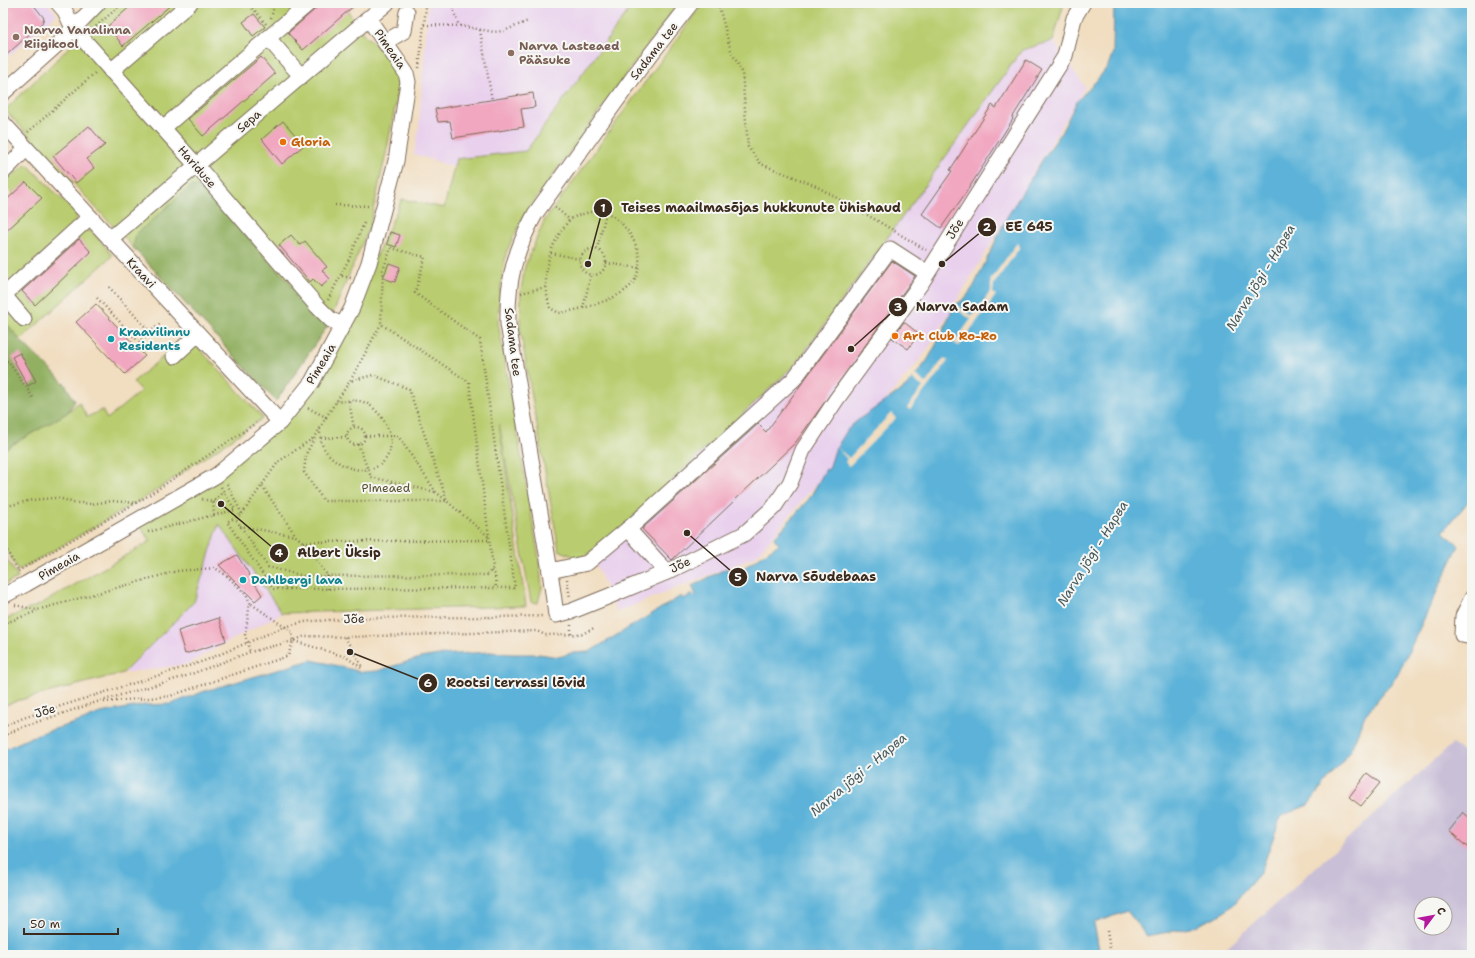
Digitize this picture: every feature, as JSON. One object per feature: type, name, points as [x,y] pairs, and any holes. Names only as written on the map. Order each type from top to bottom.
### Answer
[{"type":"street","name":"Hariduse","points":[[58,3],[65,11],[78,34],[105,70],[163,128],[322,311],[331,320],[344,325]]},
{"type":"street","points":[[3,93],[60,42],[78,34],[98,3]]},
{"type":"street","points":[[105,70],[190,3]]},
{"type":"street","points":[[163,128],[309,3]]},
{"type":"street","name":"Sepa","points":[[110,239],[387,3]]},
{"type":"street","name":"Sadama tee","points":[[556,615],[550,571],[508,324],[509,288],[512,271],[522,240],[534,214],[640,68],[691,3]]},
{"type":"street","name":"Jõe","points":[[556,615],[572,611],[667,572],[744,534],[774,507],[790,483],[803,450],[836,400],[925,278],[1065,56],[1074,18],[1083,3]]},
{"type":"street","points":[[385,42],[404,30],[407,12]]},
{"type":"street","name":"Pimeaia","points":[[7,600],[26,584],[217,475],[312,382],[344,325],[369,263],[396,161],[406,99],[408,82],[406,73],[368,18]]},
{"type":"street","points":[[271,35],[301,76]]},
{"type":"street","name":"Kraavi","points":[[3,123],[26,142],[90,217],[276,417]]},
{"type":"street","points":[[3,172],[26,142]]},
{"type":"street","points":[[24,319],[4,294],[90,217]]},
{"type":"street","points":[[550,571],[587,563],[628,529],[794,379],[890,249],[925,278]]},
{"type":"street","points":[[174,356],[198,334]]},
{"type":"street","points":[[628,529],[667,572]]},
{"type":"street","points":[[1472,598],[1463,616],[1462,635],[1472,637]]},
{"type":"path","points":[[78,34],[123,3]]},
{"type":"path","points":[[246,3],[271,35]]},
{"type":"path","points":[[271,35],[270,22],[274,3]]},
{"type":"path","points":[[454,3],[456,21],[459,26]]},
{"type":"path","points":[[718,3],[731,51],[742,72],[748,147],[761,164],[814,185],[937,257]]},
{"type":"path","points":[[424,25],[459,26],[494,32],[504,31],[528,21]]},
{"type":"path","points":[[480,30],[492,100]]},
{"type":"path","points":[[26,142],[105,70]]},
{"type":"path","points":[[368,213],[371,201]]},
{"type":"path","points":[[335,205],[370,206]]},
{"type":"path","points":[[551,211],[554,206],[570,220]]},
{"type":"path","points":[[590,212],[606,213],[620,221],[631,236],[638,252],[639,268],[633,284],[621,293],[583,308],[559,313],[550,308],[547,298],[546,272],[555,239],[570,220],[590,212]]},
{"type":"path","points":[[597,249],[606,213]]},
{"type":"path","points":[[322,311],[345,269],[365,220]]},
{"type":"path","points":[[315,437],[278,462],[242,514],[227,522],[273,589],[515,588],[480,340],[415,292],[425,257],[391,248],[383,270],[381,324],[306,454],[304,472],[324,500],[446,501]]},
{"type":"path","points":[[588,249],[597,249],[604,254],[606,263],[603,271],[595,275],[591,275],[587,274],[581,268],[580,259],[581,255],[588,249]]},
{"type":"path","points":[[551,253],[580,259]]},
{"type":"path","points":[[606,263],[639,268]]},
{"type":"path","points":[[583,308],[591,275]]},
{"type":"path","points":[[109,287],[150,332]]},
{"type":"path","points":[[515,295],[546,287]]},
{"type":"path","points":[[96,298],[139,342],[161,323]]},
{"type":"path","points":[[235,518],[268,567],[304,576],[487,575],[493,568],[469,382],[381,324]]},
{"type":"path","points":[[3,362],[8,361],[34,399]]},
{"type":"path","points":[[350,380],[373,375],[409,389],[446,501]]},
{"type":"path","points":[[348,401],[354,428]]},
{"type":"path","points":[[320,428],[322,444],[325,449],[337,462],[357,470],[379,466],[390,452],[390,436],[385,422],[377,412],[367,403],[357,401],[336,402]]},
{"type":"path","points":[[308,407],[326,417]]},
{"type":"path","points":[[18,571],[136,503],[276,417]]},
{"type":"path","points":[[354,428],[361,429],[365,436],[363,441],[358,444],[351,443],[348,432],[354,428]]},
{"type":"path","points":[[321,438],[348,436]]},
{"type":"path","points":[[365,436],[398,436],[436,492],[490,538]]},
{"type":"path","points":[[358,444],[371,477],[436,492]]},
{"type":"path","points":[[224,480],[242,514]]},
{"type":"path","points":[[262,486],[296,536],[303,542],[328,576],[328,589]]},
{"type":"path","points":[[148,532],[235,510],[223,492],[213,502],[214,515]]},
{"type":"path","points":[[3,507],[32,500],[54,498],[59,498],[74,503],[91,504],[112,501],[136,503]]},
{"type":"path","points":[[196,498],[219,503]]},
{"type":"path","points":[[240,526],[296,536]]},
{"type":"path","points":[[303,542],[490,538]]},
{"type":"path","points":[[3,544],[26,584]]},
{"type":"path","points":[[3,624],[37,610],[177,571],[214,568],[226,575],[246,594],[250,603],[292,632],[293,641],[288,656],[170,696],[97,702]]},
{"type":"path","points":[[565,568],[572,611],[571,634]]},
{"type":"path","points":[[490,571],[495,574],[496,588]]},
{"type":"path","points":[[7,600],[37,610]]},
{"type":"path","points":[[250,603],[245,635],[246,643],[250,652]]},
{"type":"path","name":"Jõe","points":[[3,727],[23,718],[204,661],[284,627],[313,621],[362,618],[493,618],[556,615]]},
{"type":"path","points":[[3,736],[28,725],[97,702],[186,676],[250,652],[293,641],[305,636],[345,637],[537,631],[545,635],[582,634],[594,628]]},
{"type":"path","points":[[293,641],[346,657],[364,669],[345,637]]},
{"type":"path","points":[[1107,931],[1111,955]]},
{"type":"shaded area","name":"Narva Vanalinna Riigikool","points":[[3,3],[47,3],[57,14],[3,61]]},
{"type":"shaded area","name":"Narva Lasteaed Pääsuke","points":[[431,3],[634,3],[526,151],[456,159],[454,167],[414,154],[419,127],[428,6]]},
{"type":"shaded area","points":[[1053,41],[1085,87],[926,352],[756,556],[617,612],[591,553],[935,171],[1022,50]]},
{"type":"shaded area","points":[[219,524],[282,613],[187,664],[123,673],[194,602]]},
{"type":"shaded area","points":[[1452,744],[1472,758],[1472,955],[1219,955]]},
{"type":"green space","points":[[109,3],[357,3],[348,11],[361,31],[399,71],[397,96],[370,225],[328,325],[276,401],[5,110],[88,29],[95,15]]},
{"type":"green space","name":"Pimeaed","points":[[634,3],[678,3],[524,215],[506,253],[500,292],[498,322],[539,559],[542,587],[538,603],[531,602],[499,424],[526,606],[282,613],[219,524],[194,602],[123,673],[20,700],[3,706],[3,620],[41,604],[151,541],[138,524],[284,423],[364,283],[402,199],[444,208],[456,159],[526,151]]},
{"type":"green space","points":[[703,3],[1064,3],[1053,41],[1022,50],[796,364],[600,548],[579,559],[559,550],[520,329],[521,290],[525,266],[544,221]]},
{"type":"green space","points":[[27,164],[77,215],[74,225],[10,283],[3,284],[3,193],[8,199],[13,194],[3,183]]},
{"type":"green space","points":[[191,186],[201,187],[328,325],[276,401],[133,247],[136,234]]},
{"type":"green space","points":[[85,230],[93,232],[112,255],[20,340],[3,319],[3,301],[20,289],[34,304],[90,251],[75,236]]},
{"type":"green space","points":[[3,319],[20,340],[65,384],[75,401],[67,413],[3,450]]},
{"type":"green space","points":[[183,340],[196,345],[263,418],[146,497],[18,571],[3,544],[3,450],[67,413],[79,402],[87,417],[102,410],[107,419],[141,391],[133,382]]},
{"type":"green space","points":[[3,552],[18,578],[3,585]]},
{"type":"water","name":"Narva jõgi - Нарва","points":[[1114,3],[1472,3],[1472,497],[1443,532],[1459,545],[1397,676],[1365,715],[1350,752],[1308,805],[1281,816],[1261,872],[1232,905],[1222,914],[1191,928],[1147,936],[1127,911],[1094,923],[1100,955],[3,955],[3,750],[38,734],[81,721],[100,713],[145,705],[171,704],[205,691],[311,660],[362,672],[377,671],[420,658],[439,655],[490,652],[539,654],[559,657],[571,653],[589,652],[681,596],[683,599],[692,594],[694,597],[696,595],[692,586],[727,568],[732,576],[779,544],[774,538],[809,499],[826,469],[829,469],[835,450],[848,429],[858,420],[907,386],[927,361],[956,305],[966,297],[974,286],[1007,217],[1061,133],[1077,101],[1108,66],[1113,52]]},
{"type":"pier","points":[[1017,243],[1020,247],[994,284],[993,293],[996,295],[959,346],[954,343],[971,319],[953,307],[955,304],[972,316],[991,291],[990,281]]},
{"type":"pier","points":[[944,358],[948,361],[910,410],[907,408],[923,387],[911,378],[914,374],[926,383]]},
{"type":"pier","points":[[891,413],[896,418],[849,466],[845,462],[847,459],[835,446],[849,458]]},
{"type":"building","name":"Narva Vanalinna Riigikool","points":[[3,3],[32,3],[44,18],[42,23],[3,58]]},
{"type":"building","points":[[134,3],[173,3],[123,46],[108,26]]},
{"type":"building","points":[[322,3],[357,3],[303,50],[288,33]]},
{"type":"building","points":[[254,14],[265,27],[253,36],[243,22]]},
{"type":"building","points":[[261,57],[275,74],[203,136],[188,119]]},
{"type":"building","points":[[1026,60],[1042,70],[1012,118],[1013,119],[965,194],[941,228],[922,214],[952,171],[950,170],[992,105],[996,108]]},
{"type":"building","points":[[533,93],[535,107],[521,109],[524,127],[453,138],[450,121],[438,122],[435,109]]},
{"type":"building","name":"Gloria","points":[[283,121],[304,145],[282,164],[262,139]]},
{"type":"building","points":[[89,126],[105,145],[87,159],[94,168],[76,183],[53,156]]},
{"type":"building","points":[[26,182],[42,198],[3,234],[3,203]]},
{"type":"building","points":[[390,232],[400,235],[396,247],[387,244]]},
{"type":"building","points":[[291,235],[300,245],[305,241],[327,267],[322,270],[330,279],[321,287],[313,279],[310,282],[279,245]]},
{"type":"building","points":[[79,239],[91,252],[35,305],[22,291]]},
{"type":"building","points":[[892,261],[915,276],[796,442],[672,560],[642,529],[758,424],[766,432]]},
{"type":"building","points":[[389,263],[400,267],[395,282],[383,278]]},
{"type":"building","name":"Kraavilinnu Residents","points":[[96,304],[145,356],[125,374],[76,322]]},
{"type":"building","points":[[904,322],[919,334],[908,349],[892,338]]},
{"type":"building","points":[[20,353],[36,381],[28,386],[12,357]]},
{"type":"building","name":"Dahlbergi lava","points":[[237,555],[262,595],[255,601],[219,565]]},
{"type":"building","points":[[219,618],[226,641],[185,654],[178,631]]},
{"type":"building","points":[[1367,773],[1380,783],[1361,806],[1349,797]]},
{"type":"building","points":[[1463,812],[1472,820],[1472,851],[1448,831]]},
{"type":"place","name":"Narva Vanalinna Riigikool","points":[[16,37]]},
{"type":"place","name":"Narva Lasteaed Pääsuke","points":[[511,53]]},
{"type":"place","name":"Gloria","points":[[283,142]]},
{"type":"place","name":"Teises maailmasõjas hukkunute ühishaud","points":[[588,264]]},
{"type":"place","name":"EE 645","points":[[942,264]]},
{"type":"place","name":"Art Club Ro-Ro","points":[[895,336]]},
{"type":"place","name":"Kraavilinnu Residents","points":[[111,339]]},
{"type":"place","name":"Narva Sadam","points":[[851,349]]},
{"type":"place","name":"Albert Üksip","points":[[221,504]]},
{"type":"place","name":"Narva Sõudebaas","points":[[687,533]]},
{"type":"place","name":"Dahlbergi lava","points":[[243,580]]},
{"type":"place","name":"Rootsi terrassi lõvid","points":[[350,652]]}]
